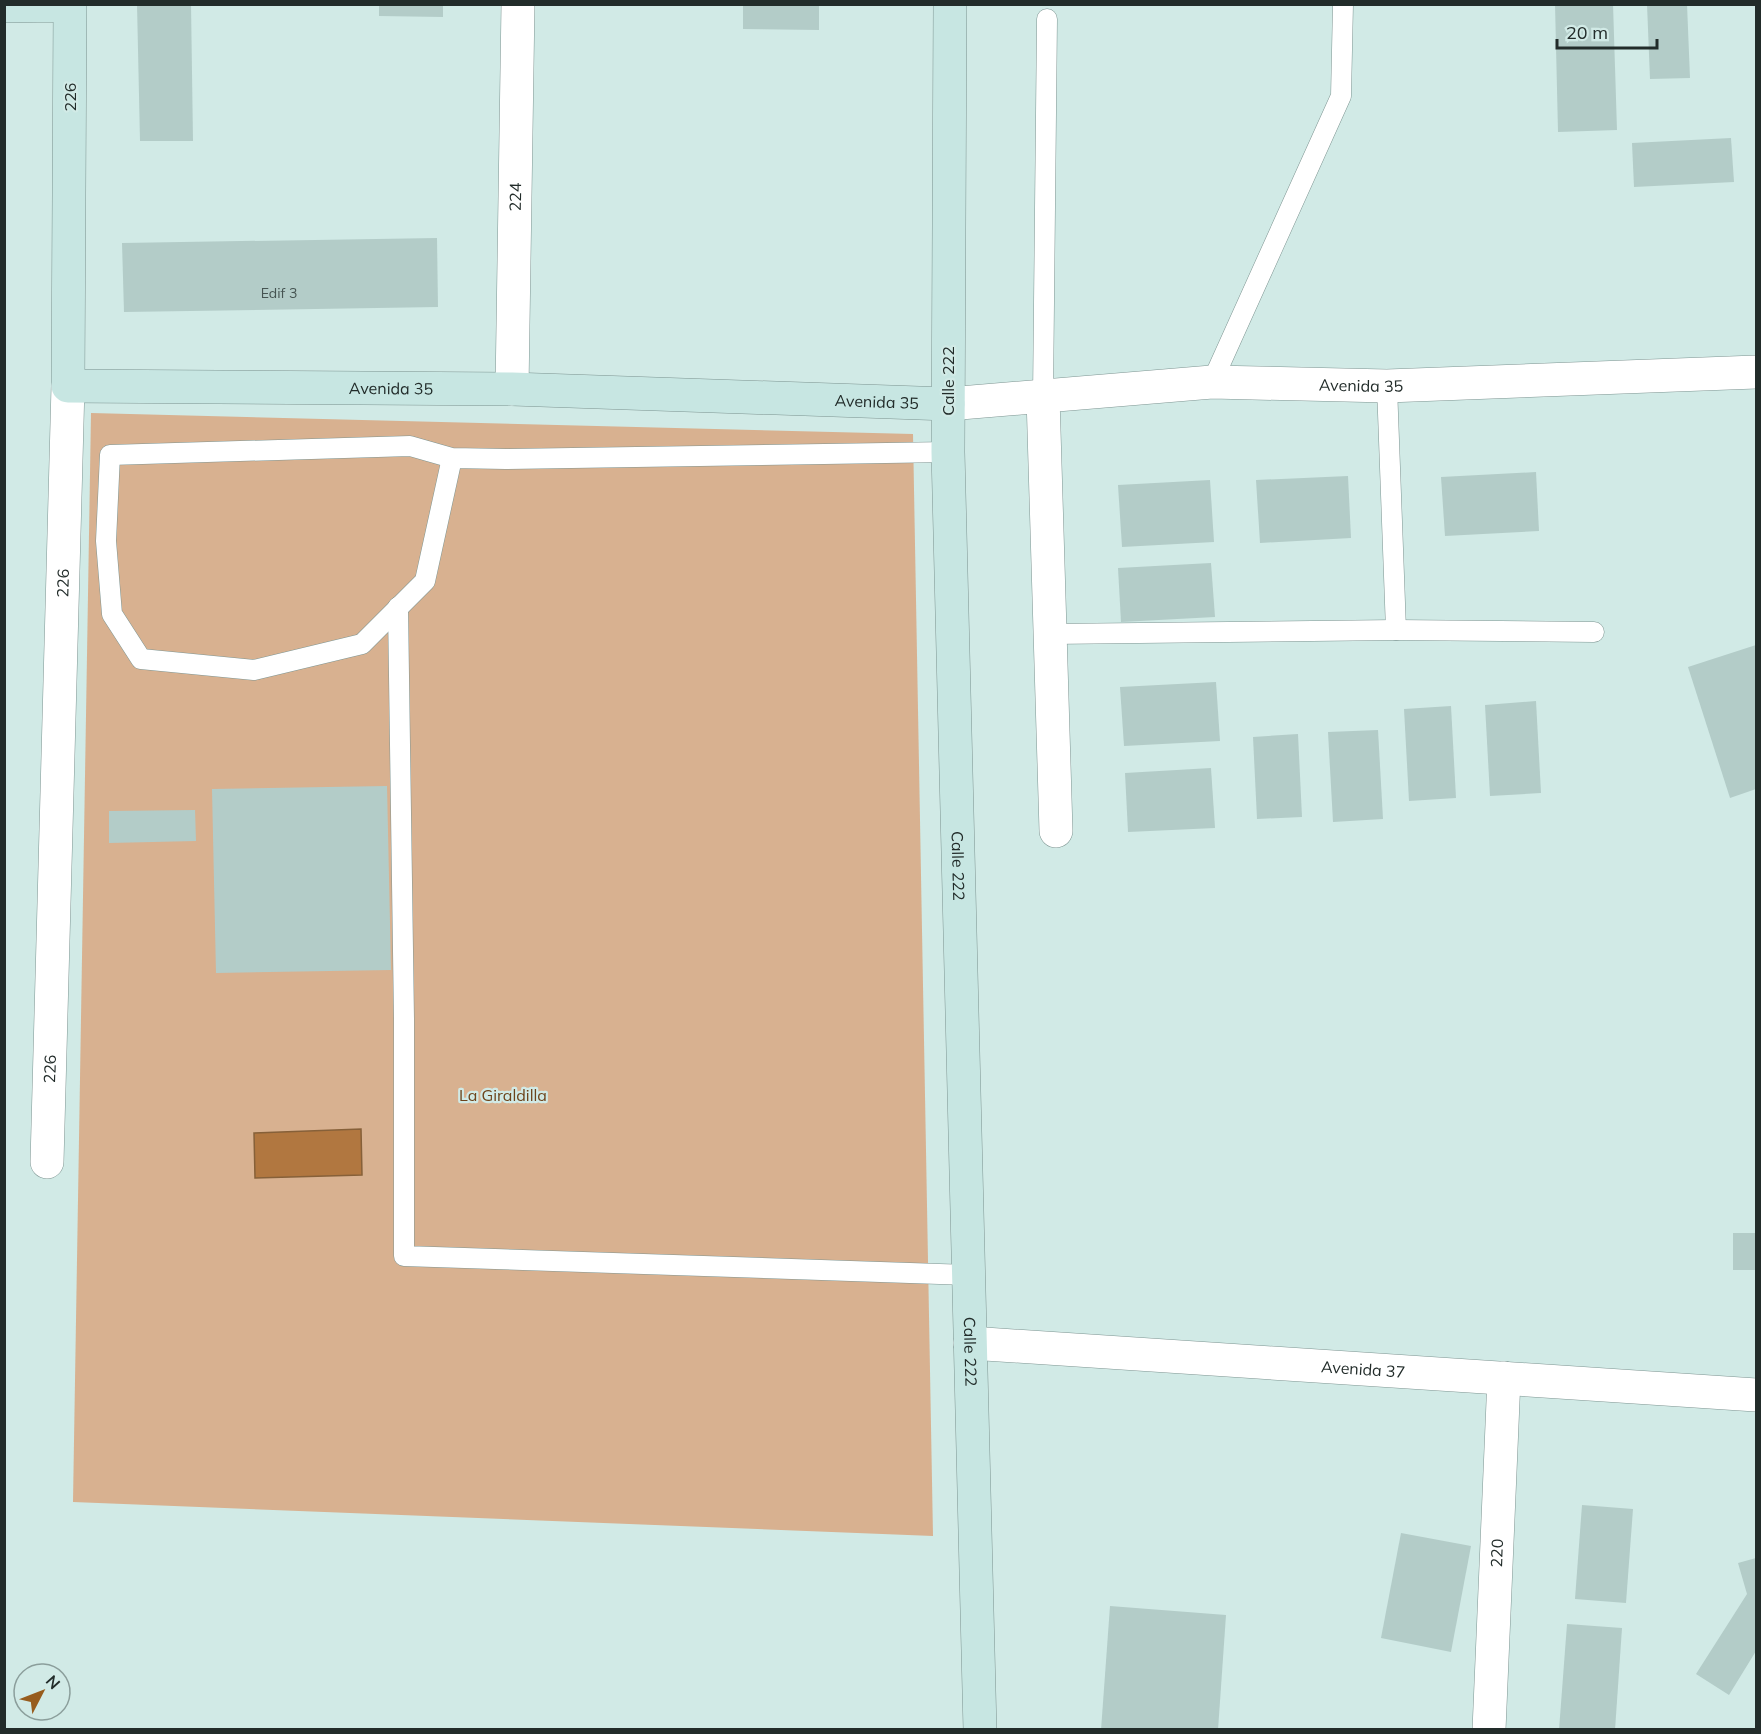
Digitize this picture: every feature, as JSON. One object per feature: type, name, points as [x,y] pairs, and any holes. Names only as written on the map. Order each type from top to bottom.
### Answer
[{"type":"main road","name":"Calle 222","points":[[950,4],[948,452],[980,1730]]},
{"type":"main road","points":[[4,6],[70,5]]},
{"type":"main road","name":"226","points":[[68,386],[70,5]]},
{"type":"main road","name":"Avenida 35","points":[[68,386],[512,389],[948,404]]},
{"type":"street","name":"224","points":[[512,389],[518,4]]},
{"type":"street","name":"Avenida 35","points":[[948,404],[1212,382],[1386,386],[1756,372]]},
{"type":"street","name":"226","points":[[47,1162],[68,386]]},
{"type":"street","points":[[1043,397],[1052,634],[1056,831]]},
{"type":"street","name":"Avenida 37","points":[[970,1343],[1756,1395]]},
{"type":"street","name":"220","points":[[1489,1730],[1504,1378]]},
{"type":"lane","points":[[1212,382],[1341,96],[1343,4]]},
{"type":"lane","points":[[1043,397],[1047,19]]},
{"type":"lane","points":[[1386,386],[1396,630]]},
{"type":"lane","points":[[452,458],[425,580],[362,644],[254,670],[141,659],[112,614],[106,541],[110,455],[410,446],[452,458],[506,459],[948,452]]},
{"type":"lane","points":[[398,608],[404,1019],[404,1256],[969,1275]]},
{"type":"lane","points":[[1052,634],[1396,630],[1594,632]]},
{"type":"green space","name":"La Giraldilla","points":[[91,413],[913,434],[933,1536],[73,1502]]},
{"type":"shaded area","points":[[361,1129],[362,1175],[255,1178],[254,1133]]},
{"type":"building","points":[[137,4],[191,4],[193,141],[140,141]]},
{"type":"building","points":[[379,4],[443,4],[443,17],[379,16]]},
{"type":"building","points":[[1555,4],[1613,4],[1617,130],[1558,132]]},
{"type":"building","points":[[1647,4],[1687,4],[1690,78],[1650,79]]},
{"type":"building","points":[[743,5],[819,5],[819,30],[743,29]]},
{"type":"building","points":[[1731,138],[1734,182],[1634,187],[1632,143]]},
{"type":"building","points":[[437,238],[438,307],[124,312],[122,243]]},
{"type":"building","points":[[1536,472],[1539,531],[1445,536],[1441,477]]},
{"type":"building","points":[[1348,476],[1351,538],[1260,543],[1256,480]]},
{"type":"building","points":[[1210,480],[1214,542],[1122,547],[1118,485]]},
{"type":"building","points":[[1211,563],[1215,617],[1121,622],[1118,568]]},
{"type":"building","points":[[1756,645],[1756,789],[1730,798],[1688,667]]},
{"type":"building","points":[[1216,682],[1220,741],[1124,746],[1120,687]]},
{"type":"building","points":[[1536,701],[1541,793],[1490,796],[1485,705]]},
{"type":"building","points":[[1451,706],[1456,798],[1409,801],[1404,709]]},
{"type":"building","points":[[1378,730],[1383,819],[1333,822],[1328,732]]},
{"type":"building","points":[[1298,734],[1302,817],[1257,819],[1253,737]]},
{"type":"building","points":[[1211,768],[1215,828],[1128,832],[1125,773]]},
{"type":"building","points":[[387,786],[391,970],[216,973],[212,789]]},
{"type":"building","points":[[195,810],[196,841],[109,843],[109,811]]},
{"type":"building","points":[[1733,1233],[1756,1233],[1756,1270],[1733,1270]]},
{"type":"building","points":[[1582,1505],[1633,1509],[1626,1603],[1575,1599]]},
{"type":"building","points":[[1401,1533],[1471,1546],[1451,1652],[1381,1638]]},
{"type":"building","points":[[1756,1558],[1756,1651],[1729,1695],[1696,1674],[1747,1594],[1738,1563]]},
{"type":"building","points":[[1110,1606],[1226,1615],[1218,1730],[1101,1730]]},
{"type":"building","points":[[1567,1624],[1622,1628],[1615,1730],[1559,1730]]}]
